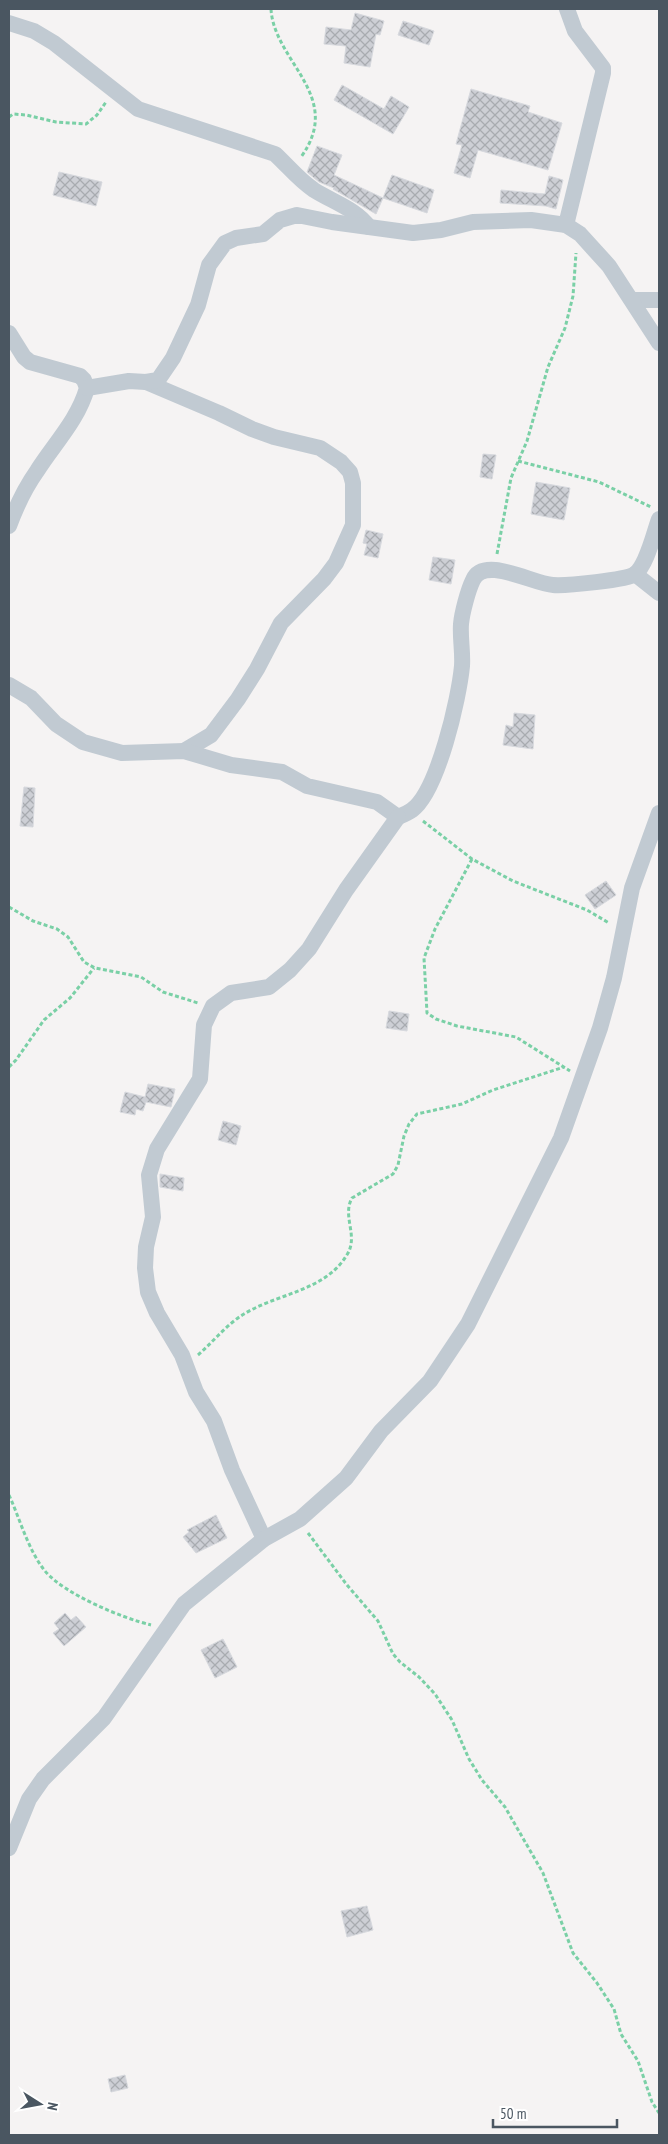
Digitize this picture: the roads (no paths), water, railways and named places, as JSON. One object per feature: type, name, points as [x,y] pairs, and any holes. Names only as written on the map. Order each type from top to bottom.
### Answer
[{"type":"street","points":[[567,9],[575,31],[603,68],[604,73],[570,228]]},
{"type":"street","points":[[9,23],[34,31],[54,44],[138,109],[275,154],[290,171],[314,190],[357,214],[369,227]]},
{"type":"street","points":[[87,388],[129,381],[146,382],[158,380],[173,358],[198,305],[209,265],[225,243],[236,238],[264,234],[280,220],[297,215],[413,233],[441,230],[473,222],[531,220],[570,228],[580,234],[609,266],[659,343]]},
{"type":"street","points":[[632,300],[659,300]]},
{"type":"street","points":[[9,332],[24,357],[30,362],[80,376],[87,388],[76,416],[36,472],[15,508],[9,526]]},
{"type":"street","points":[[146,382],[252,429],[274,437],[320,448],[341,462],[350,472],[353,483],[352,524],[336,563],[324,579],[281,623],[257,669],[238,699],[211,735],[184,751]]},
{"type":"street","points":[[264,1539],[232,1470],[214,1421],[196,1392],[186,1365],[157,1313],[148,1292],[146,1261],[153,1217],[149,1175],[157,1149],[200,1079],[204,1025],[213,1006],[231,993],[269,987],[290,970],[309,949],[346,890],[405,814],[429,789],[447,741],[462,666],[461,623],[473,580],[478,572],[485,569],[494,570],[552,585],[621,579],[635,574],[643,563],[656,513]]},
{"type":"street","points":[[635,574],[659,593]]},
{"type":"street","points":[[9,685],[31,698],[56,724],[83,742],[122,753],[184,751],[230,765],[282,772],[307,786],[377,802],[405,814]]},
{"type":"street","points":[[9,1848],[29,1799],[43,1779],[104,1718],[184,1604],[264,1539],[300,1519],[346,1478],[381,1431],[430,1381],[468,1324],[561,1138],[583,1079],[612,986],[632,888],[659,813]]}]
